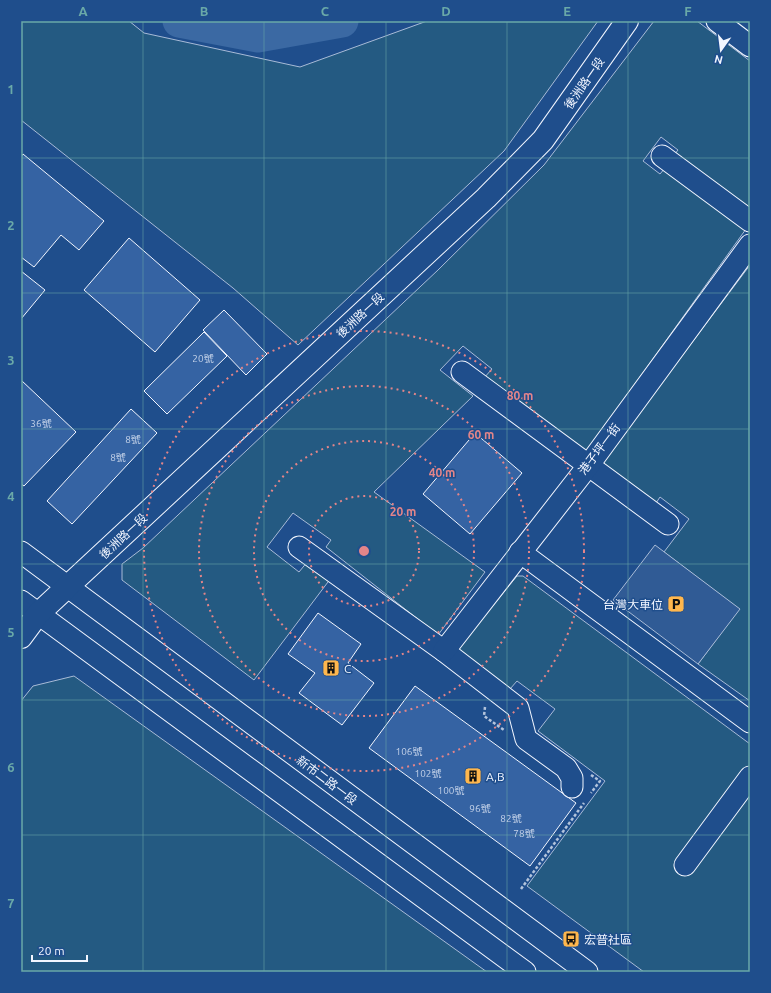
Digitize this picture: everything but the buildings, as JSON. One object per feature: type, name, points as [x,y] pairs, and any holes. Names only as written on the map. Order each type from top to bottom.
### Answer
[{"type":"main road","name":"後洲路一段","points":[[38,614],[480,203],[543,140],[627,21]]},
{"type":"main road","points":[[21,637],[38,614]]},
{"type":"street","points":[[717,21],[750,46]]},
{"type":"street","points":[[662,156],[750,221]]},
{"type":"street","name":"港子坪一街","points":[[444,650],[588,466],[750,245]]},
{"type":"street","points":[[462,372],[668,524]]},
{"type":"street","points":[[299,547],[444,650],[518,708],[526,739],[566,768],[583,794]]},
{"type":"street","name":"新市二路一段","points":[[21,552],[587,972]]},
{"type":"street","points":[[520,552],[750,722]]},
{"type":"street","points":[[21,601],[525,972]]},
{"type":"street","points":[[685,865],[750,776]]},
{"type":"path","points":[[486,704],[484,716],[525,746],[529,741]]},
{"type":"path","points":[[521,889],[583,794],[600,781],[588,773]]},
{"type":"shaded area","points":[[21,21],[129,21],[144,33],[300,67],[427,21],[598,21],[504,151],[298,345],[233,288],[21,120]]},
{"type":"shaded area","points":[[654,21],[697,21],[750,61],[750,211],[674,155],[678,150],[661,137],[643,161],[660,174],[665,168],[746,229],[584,455],[483,379],[492,369],[463,346],[440,370],[473,396],[374,492],[485,572],[438,635],[326,547],[331,540],[293,513],[267,547],[299,572],[308,561],[331,578],[254,680],[122,580],[122,564],[143,548],[438,270],[544,165]]},
{"type":"shaded area","points":[[750,265],[750,701],[698,664],[739,609],[664,552],[689,519],[660,497],[654,506],[600,465]]},
{"type":"shaded area","name":"台灣大車位","points":[[655,545],[740,609],[698,664],[613,600]]},
{"type":"shaded area","points":[[517,576],[523,576],[750,744],[750,972],[644,972],[527,886],[605,781],[538,731],[555,709],[517,681],[510,689],[458,653],[459,647]]},
{"type":"shaded area","points":[[74,676],[487,972],[21,972],[21,701],[33,686]]},
{"type":"waterway","points":[[179,21],[258,36],[342,21]]},
{"type":"place","name":"台灣大車位","points":[[676,604]]},
{"type":"place","name":"C","points":[[331,668]]},
{"type":"place","name":"A,B","points":[[473,776]]},
{"type":"place","name":"宏普社區","points":[[571,939]]}]
